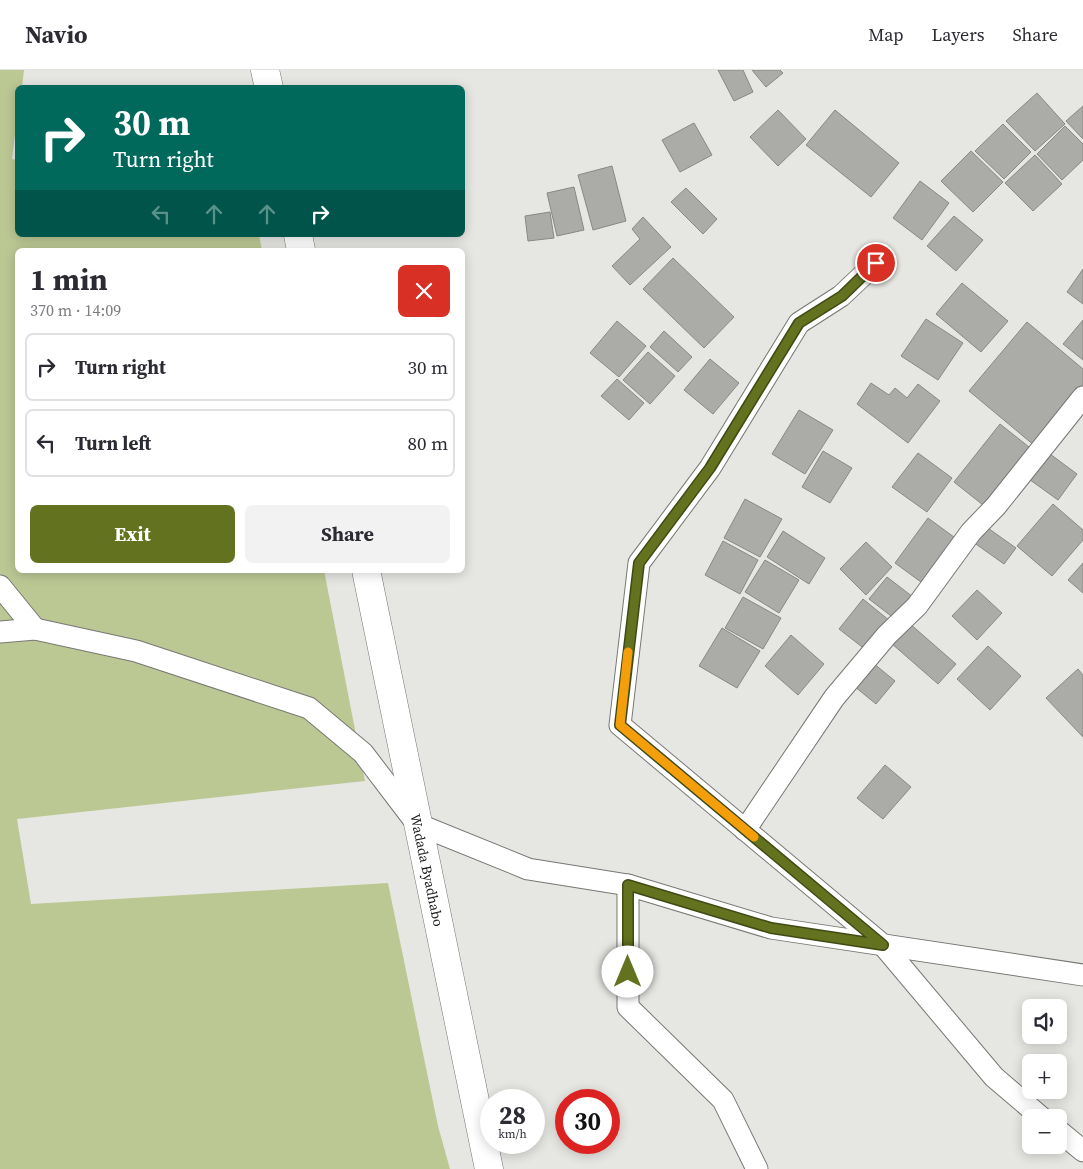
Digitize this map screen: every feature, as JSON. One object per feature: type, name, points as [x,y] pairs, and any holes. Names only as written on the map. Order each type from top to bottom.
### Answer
[{"type":"main road","points":[[265,70],[268,85]]},
{"type":"main road","name":"Wadada Byadhabo","points":[[367,573],[489,1169]]},
{"type":"street","points":[[876,263],[842,296],[799,323],[710,468],[639,563],[620,725],[883,945],[994,1077],[1031,1109]]},
{"type":"street","points":[[745,830],[834,698],[887,635],[917,606],[972,532],[996,506],[1083,397]]},
{"type":"street","points":[[0,586],[35,629]]},
{"type":"street","points":[[0,632],[35,629],[136,651],[309,708],[363,753],[417,824],[528,869],[628,885],[771,928],[1083,975]]},
{"type":"street","points":[[628,885],[628,1007],[723,1100],[757,1169]]},
{"type":"street","points":[[1067,1138],[1083,1151]]},
{"type":"green space","points":[[0,70],[24,70],[22,85],[15,85],[15,134],[12,159],[15,160],[15,237],[259,237],[262,248],[15,248],[15,573],[325,573],[365,781],[17,819],[31,904],[388,883],[438,1126],[450,1169],[0,1169]]},
{"type":"building","points":[[718,70],[743,70],[753,92],[734,101]]},
{"type":"building","points":[[752,70],[780,70],[783,73],[766,87]]},
{"type":"building","points":[[1037,93],[1065,124],[1035,151],[1006,121]]},
{"type":"building","points":[[1083,106],[1083,139],[1066,121]]},
{"type":"building","points":[[778,110],[806,139],[778,166],[750,137]]},
{"type":"building","points":[[835,110],[899,163],[871,197],[806,145]]},
{"type":"building","points":[[694,123],[712,155],[680,172],[662,140]]},
{"type":"building","points":[[1003,124],[1031,152],[1004,179],[975,151]]},
{"type":"building","points":[[1065,126],[1083,144],[1083,160],[1062,180],[1037,154]]},
{"type":"building","points":[[971,151],[1003,182],[973,212],[941,181]]},
{"type":"building","points":[[1035,155],[1062,184],[1033,211],[1005,183]]},
{"type":"building","points":[[612,166],[626,221],[593,230],[578,175]]},
{"type":"building","points":[[920,181],[949,203],[922,240],[893,218]]},
{"type":"building","points":[[574,187],[584,230],[557,236],[547,193]]},
{"type":"building","points":[[686,188],[717,219],[703,234],[671,202]]},
{"type":"building","points":[[550,212],[554,238],[528,241],[525,216]]},
{"type":"building","points":[[954,216],[983,240],[956,271],[927,246]]},
{"type":"building","points":[[643,217],[671,247],[630,285],[612,266],[640,239],[632,229]]},
{"type":"building","points":[[673,258],[734,317],[704,348],[643,289]]},
{"type":"building","points":[[1083,269],[1083,304],[1067,292]]},
{"type":"building","points":[[962,283],[1008,321],[981,352],[936,314]]},
{"type":"building","points":[[926,319],[963,343],[938,380],[901,356]]},
{"type":"building","points":[[1083,320],[1083,360],[1063,344]]},
{"type":"building","points":[[617,321],[646,346],[619,377],[590,353]]},
{"type":"building","points":[[1027,322],[1083,369],[1083,389],[1035,446],[969,391]]},
{"type":"building","points":[[664,331],[692,357],[678,372],[650,347]]},
{"type":"building","points":[[648,352],[675,376],[650,404],[623,380]]},
{"type":"building","points":[[710,359],[739,383],[713,414],[684,390]]},
{"type":"building","points":[[617,379],[644,403],[629,420],[601,396]]},
{"type":"building","points":[[871,383],[889,395],[895,388],[907,398],[918,384],[940,401],[908,443],[857,404]]},
{"type":"building","points":[[799,410],[833,430],[805,474],[772,454]]},
{"type":"building","points":[[1000,424],[1029,447],[983,505],[954,482]]},
{"type":"building","points":[[823,451],[852,468],[830,503],[802,487]]},
{"type":"building","points":[[1046,451],[1077,474],[1058,500],[1026,477]]},
{"type":"building","points":[[918,453],[952,478],[927,512],[892,487]]},
{"type":"building","points":[[745,499],[782,519],[760,557],[724,538]]},
{"type":"building","points":[[1053,504],[1083,530],[1083,540],[1052,576],[1017,546]]},
{"type":"building","points":[[928,518],[958,540],[925,585],[895,563]]},
{"type":"building","points":[[985,526],[1016,548],[1004,564],[973,542]]},
{"type":"building","points":[[783,531],[825,558],[809,584],[767,557]]},
{"type":"building","points":[[723,541],[758,560],[740,594],[705,575]]},
{"type":"building","points":[[866,542],[892,567],[866,595],[840,569]]},
{"type":"building","points":[[765,560],[799,580],[779,613],[745,592]]},
{"type":"building","points":[[1083,563],[1083,593],[1068,580]]},
{"type":"building","points":[[887,577],[913,597],[895,619],[869,599]]},
{"type":"building","points":[[977,590],[1002,613],[977,640],[952,616]]},
{"type":"building","points":[[743,597],[781,618],[763,649],[725,628]]},
{"type":"building","points":[[863,599],[890,621],[866,650],[839,629]]},
{"type":"building","points":[[909,623],[956,664],[938,684],[891,643]]},
{"type":"building","points":[[722,628],[760,651],[737,688],[699,666]]},
{"type":"building","points":[[791,635],[824,664],[798,695],[765,666]]},
{"type":"building","points":[[988,646],[1021,676],[990,710],[957,679]]},
{"type":"building","points":[[873,663],[895,681],[876,704],[854,686]]},
{"type":"building","points":[[1078,669],[1083,675],[1083,737],[1046,698]]},
{"type":"building","points":[[885,765],[911,787],[883,819],[857,798]]},
{"type":"slow traffic","points":[[628,652],[620,725],[754,837]]},
{"type":"route","points":[[628,972],[628,885],[771,928],[883,945],[620,725],[639,563],[710,468],[799,323],[842,296],[876,263]]}]
